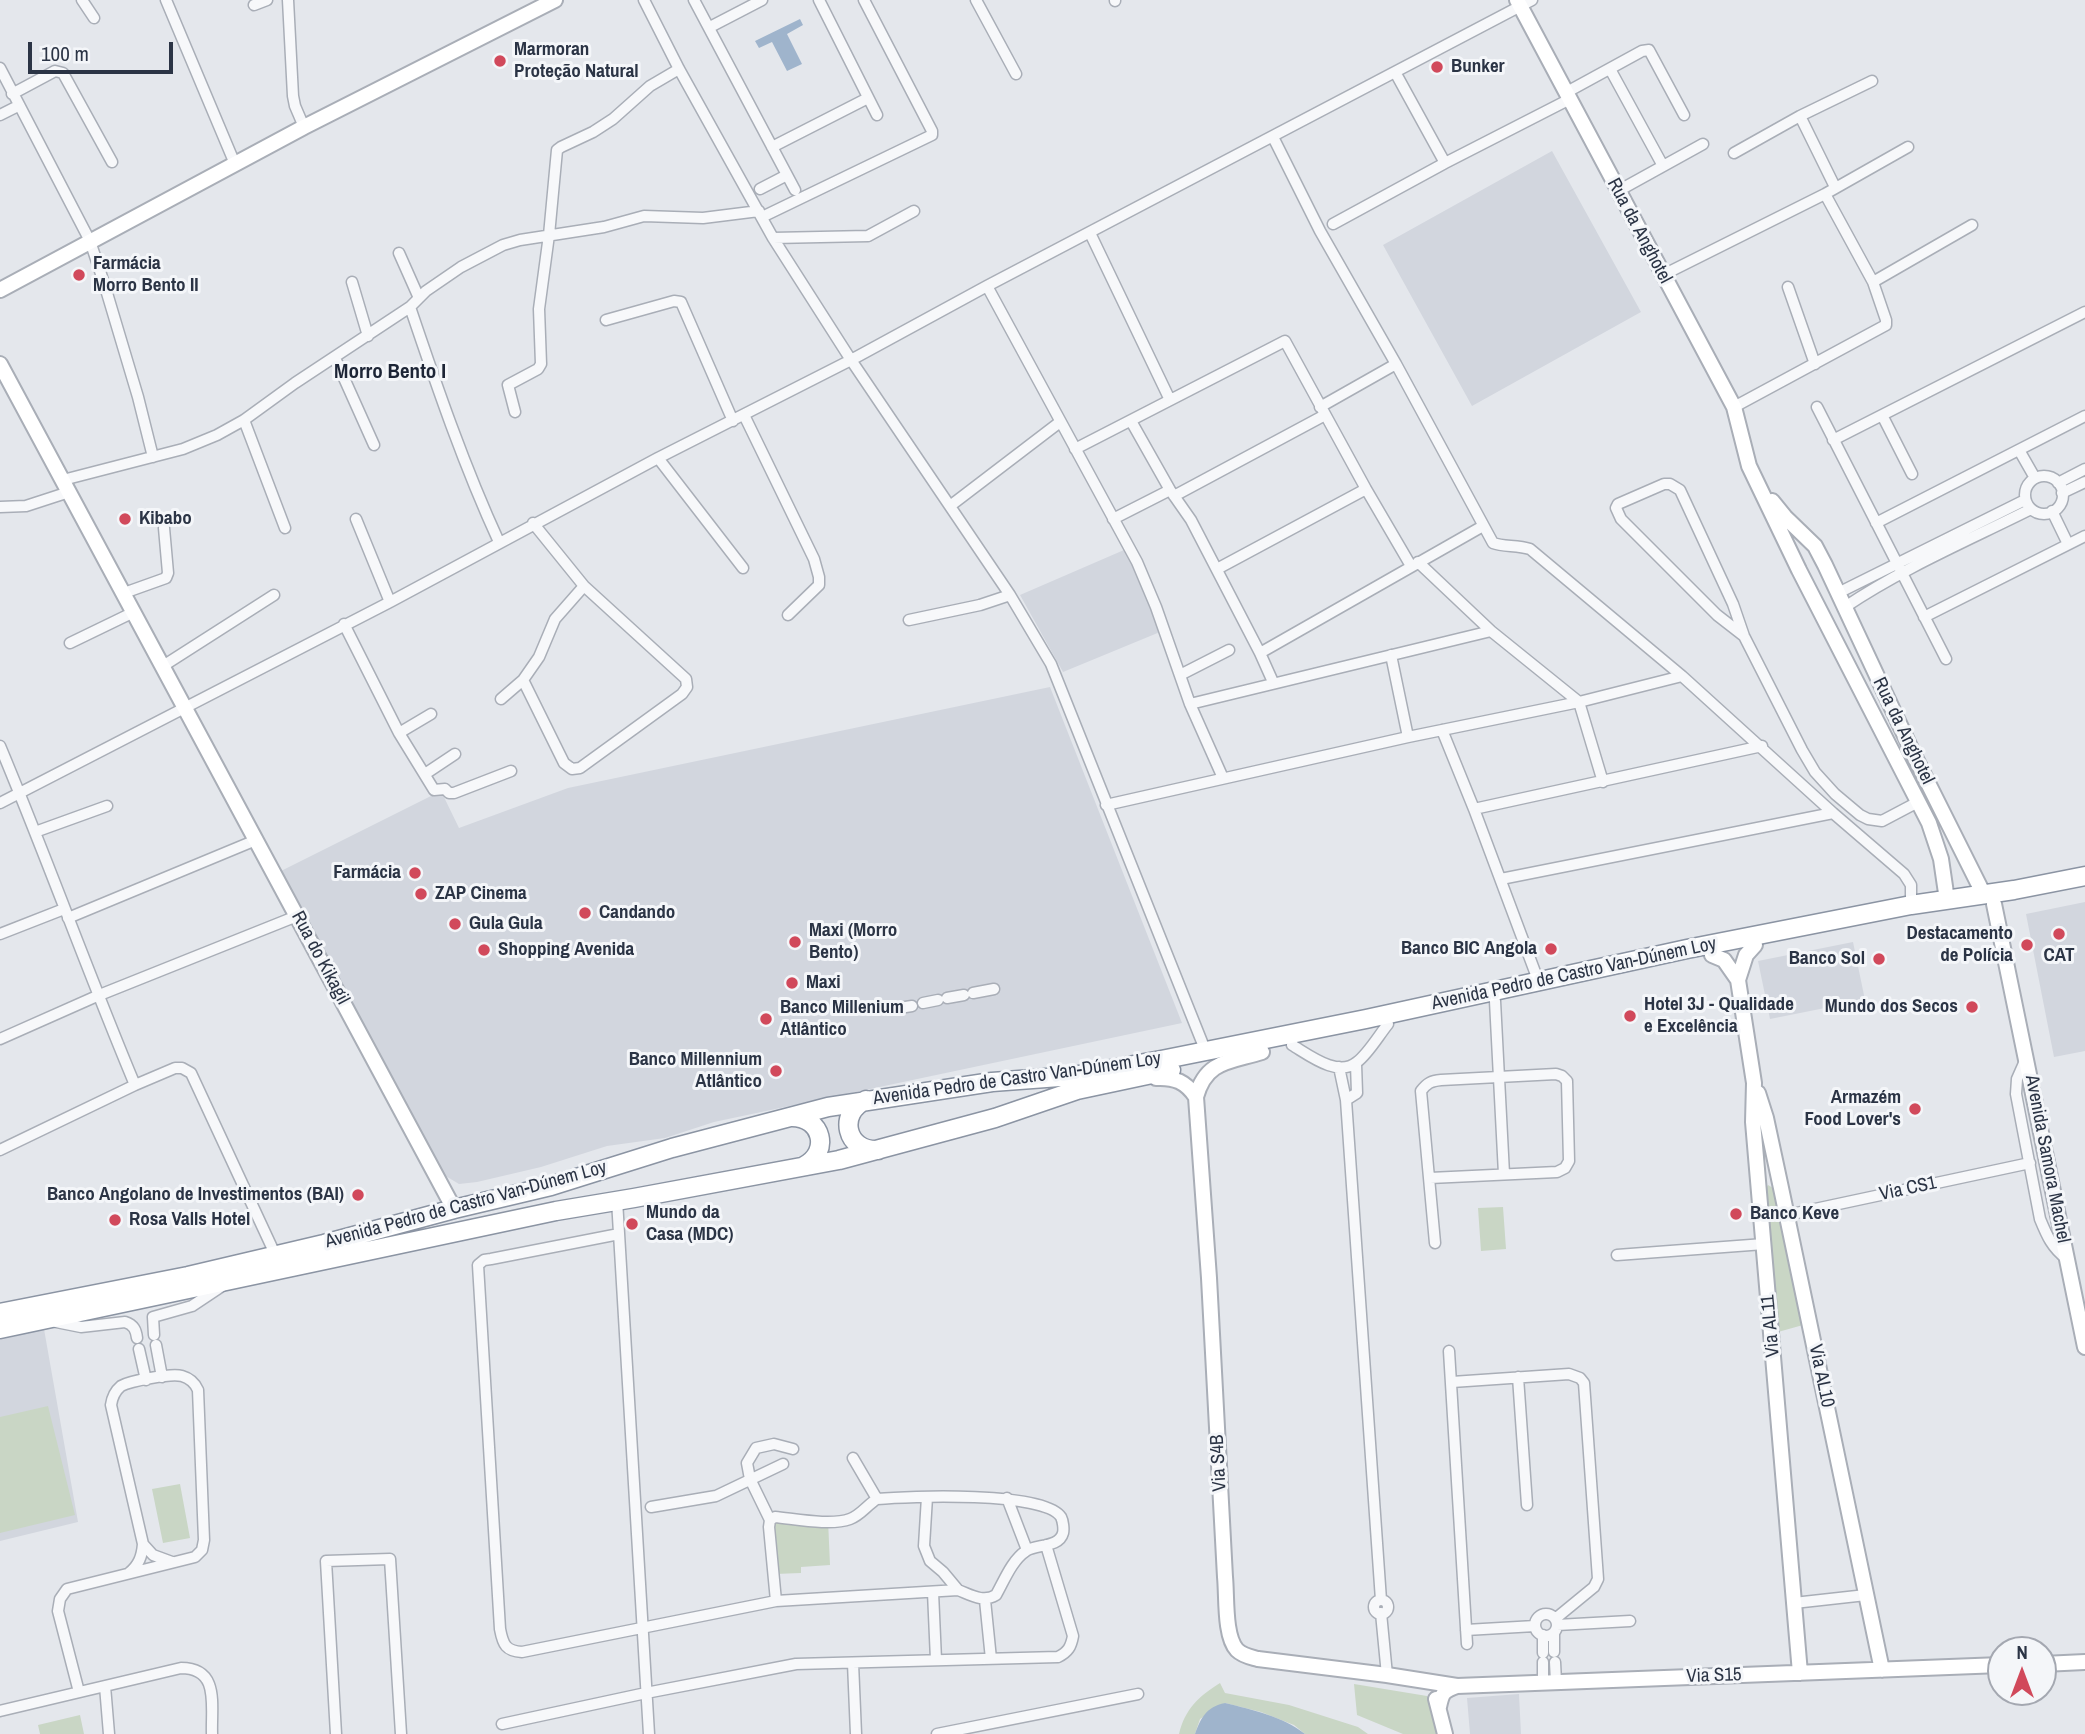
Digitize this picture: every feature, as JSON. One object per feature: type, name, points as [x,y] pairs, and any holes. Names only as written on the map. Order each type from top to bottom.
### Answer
[{"type":"highway","name":"Avenida Pedro de Castro Van-Dúnem Loy","points":[[0,1329],[556,1211],[801,1168],[881,1150],[995,1118],[1077,1090],[1755,945],[1989,900],[2085,876]]},
{"type":"highway","name":"Avenida Pedro de Castro Van-Dúnem Loy","points":[[0,1313],[188,1276],[334,1241],[551,1186],[683,1144],[828,1107],[992,1082],[1073,1076],[1206,1052],[1538,980],[1911,905],[1947,900],[1989,900],[2085,888]]},
{"type":"highway","points":[[869,1099],[854,1108],[848,1129],[860,1147],[873,1151],[881,1150]]},
{"type":"highway","points":[[789,1117],[810,1122],[819,1135],[817,1155],[801,1168]]},
{"type":"street","points":[[82,0],[94,18]]},
{"type":"street","points":[[166,0],[235,164]]},
{"type":"street","points":[[254,5],[267,0]]},
{"type":"street","points":[[288,0],[293,96],[304,127]]},
{"type":"street","points":[[0,290],[304,127],[555,0]]},
{"type":"street","points":[[644,0],[679,69],[773,238],[851,360],[1010,595],[1051,664],[1206,1052]]},
{"type":"street","points":[[694,0],[795,190]]},
{"type":"street","points":[[709,27],[762,0]]},
{"type":"street","points":[[819,0],[877,115]]},
{"type":"street","points":[[0,507],[26,506],[66,486],[183,449],[217,435],[244,420],[410,307],[461,267],[486,253],[520,240],[604,227],[644,216],[703,218],[760,214],[932,135],[864,0]]},
{"type":"street","points":[[975,0],[1016,74]]},
{"type":"street","points":[[0,803],[390,602],[658,458],[851,360],[1523,2]]},
{"type":"street","name":"Rua da Anghotel","points":[[1523,2],[1618,191],[1734,407],[1749,466],[1936,841],[1947,900]]},
{"type":"street","points":[[1333,224],[1569,95],[1642,51],[1649,50],[1684,115]]},
{"type":"street","points":[[0,68],[90,240],[138,397],[153,457]]},
{"type":"street","points":[[515,412],[508,385],[538,369],[541,364],[539,309],[557,150],[613,119],[650,86],[679,69]]},
{"type":"street","points":[[1610,69],[1663,166]]},
{"type":"street","points":[[12,94],[55,71],[63,73],[111,162]]},
{"type":"street","points":[[1395,72],[1445,163]]},
{"type":"street","points":[[1734,153],[1800,116],[1872,81]]},
{"type":"street","points":[[772,147],[868,98]]},
{"type":"street","points":[[0,115],[18,106]]},
{"type":"street","points":[[1800,116],[1835,187]]},
{"type":"street","points":[[1273,137],[1320,231],[1493,543],[1530,548],[1682,676],[1908,878],[1912,890],[1911,905]]},
{"type":"street","points":[[1618,191],[1703,144]]},
{"type":"street","points":[[1663,275],[1825,194],[1908,147]]},
{"type":"street","points":[[760,189],[787,175]]},
{"type":"street","points":[[1734,407],[1886,325],[1873,282],[1825,194]]},
{"type":"street","points":[[773,238],[868,236],[914,211]]},
{"type":"street","points":[[1873,282],[1972,225]]},
{"type":"street","points":[[1090,233],[1170,400]]},
{"type":"street","points":[[399,253],[419,298]]},
{"type":"street","points":[[352,282],[368,336]]},
{"type":"street","points":[[987,286],[1137,562],[1156,607],[1189,704],[1223,778]]},
{"type":"street","points":[[1787,287],[1815,364]]},
{"type":"street","points":[[606,320],[674,301],[681,302],[733,421]]},
{"type":"street","points":[[410,307],[481,503],[499,542]]},
{"type":"street","points":[[1833,440],[2085,312]]},
{"type":"street","points":[[1075,449],[1284,341],[1366,488],[1415,564],[1579,702],[1602,782]]},
{"type":"street","points":[[335,358],[374,445]]},
{"type":"street","name":"Rua do Kikagil","points":[[0,363],[5,383],[66,486],[454,1209]]},
{"type":"street","points":[[1113,519],[1172,493],[1322,411],[1396,364]]},
{"type":"street","points":[[1817,407],[1945,659]]},
{"type":"street","points":[[744,415],[814,559],[819,577],[817,587],[788,615]]},
{"type":"street","points":[[1882,415],[1912,474]]},
{"type":"street","points":[[1876,523],[2085,416]]},
{"type":"street","points":[[244,420],[285,528]]},
{"type":"street","points":[[1131,421],[1172,493],[1191,520],[1273,682]]},
{"type":"street","points":[[950,506],[1060,422]]},
{"type":"street","points":[[2019,450],[2035,478]]},
{"type":"street","points":[[658,458],[743,568]]},
{"type":"street","name":"Rua da Anghotel","points":[[1749,466],[1776,506],[1815,546],[1913,753],[1989,900],[2026,1055]]},
{"type":"street","points":[[2060,488],[2085,469]]},
{"type":"street","points":[[2047,476],[2060,488],[2060,504],[2052,511],[2041,513],[2028,504],[2026,488],[2035,478],[2047,476]]},
{"type":"street","points":[[2060,488],[2085,482]]},
{"type":"street","points":[[1744,636],[1717,615],[1621,519],[1616,508],[1618,504],[1664,484],[1676,486],[1733,604],[1744,636],[1815,772],[1860,815],[1876,821],[1882,821],[1918,802]]},
{"type":"street","points":[[1217,569],[1366,488]]},
{"type":"street","points":[[1838,593],[1900,569],[2028,504]]},
{"type":"street","points":[[2052,511],[2068,544]]},
{"type":"street","points":[[356,519],[390,602]]},
{"type":"street","points":[[523,680],[564,763],[572,769],[580,768],[686,691],[687,687],[686,679],[584,586],[534,523]]},
{"type":"street","points":[[1260,653],[1483,526]]},
{"type":"street","points":[[124,593],[166,578],[168,573],[164,528]]},
{"type":"street","points":[[1924,617],[2085,536]]},
{"type":"street","points":[[1845,607],[1900,569]]},
{"type":"street","points":[[501,699],[523,680],[539,657],[555,619],[584,586]]},
{"type":"street","points":[[909,620],[981,605],[1010,595]]},
{"type":"street","points":[[163,666],[274,596]]},
{"type":"street","points":[[1717,615],[1727,612],[1733,604]]},
{"type":"street","points":[[70,643],[134,612]]},
{"type":"street","points":[[344,624],[399,733],[433,790],[445,789],[454,793],[511,771]]},
{"type":"street","points":[[1189,704],[1492,631]]},
{"type":"street","points":[[1180,675],[1229,650]]},
{"type":"street","points":[[1391,654],[1408,737]]},
{"type":"street","points":[[1106,805],[1408,737],[1579,702],[1682,676]]},
{"type":"street","points":[[399,733],[431,714]]},
{"type":"street","points":[[1442,730],[1538,980]]},
{"type":"street","points":[[0,746],[97,996],[135,1085]]},
{"type":"street","points":[[1474,809],[1762,747]]},
{"type":"street","points":[[425,774],[455,754]]},
{"type":"street","points":[[34,832],[107,806]]},
{"type":"street","points":[[1501,879],[1833,813]]},
{"type":"street","points":[[0,934],[66,914],[256,840]]},
{"type":"street","points":[[0,1039],[97,996],[297,916]]},
{"type":"street","points":[[1738,980],[1746,955],[1755,945]]},
{"type":"street","points":[[1712,955],[1724,960],[1738,980]]},
{"type":"street","name":"Via AL11","points":[[1738,980],[1754,1083],[1753,1122],[1800,1673]]},
{"type":"street","points":[[899,1008],[994,989]]},
{"type":"street","points":[[1494,1001],[1504,1174]]},
{"type":"street","points":[[1346,1100],[1357,1093],[1356,1064],[1388,1024]]},
{"type":"street","points":[[1292,1045],[1328,1065],[1339,1067],[1356,1064]]},
{"type":"street","points":[[1127,1080],[1166,1077],[1176,1079],[1184,1083],[1196,1097],[1202,1080],[1214,1067],[1262,1052]]},
{"type":"street","points":[[2026,1055],[2017,1079],[2017,1094],[2040,1219],[2055,1250],[2067,1259]]},
{"type":"street","name":"Avenida Samora Machel","points":[[2026,1055],[2085,1348]]},
{"type":"street","points":[[1339,1067],[1346,1100],[1381,1600],[1388,1606],[1385,1612],[1381,1613],[1387,1675]]},
{"type":"street","points":[[0,1150],[135,1085],[175,1068],[182,1068],[191,1073],[275,1254]]},
{"type":"street","points":[[1430,1178],[1558,1172],[1565,1168],[1569,1161],[1567,1081],[1556,1074],[1432,1081],[1426,1084],[1421,1091],[1435,1243]]},
{"type":"street","name":"Via AL10","points":[[1754,1083],[1766,1118],[1882,1670]]},
{"type":"street","name":"Via S4B","points":[[1196,1097],[1210,1292],[1228,1627],[1232,1642],[1242,1654],[1258,1659],[1457,1686]]},
{"type":"street","name":"Via CS1","points":[[1787,1215],[2030,1163]]},
{"type":"street","points":[[1759,1189],[1768,1181],[1776,1182],[1781,1188]]},
{"type":"street","points":[[617,1200],[649,1734]]},
{"type":"street","points":[[620,1234],[484,1260],[478,1265],[502,1643],[506,1648],[522,1652],[776,1601],[958,1590],[985,1600],[996,1595],[1020,1556],[1027,1550],[1060,1539],[1063,1534],[1062,1518],[1055,1511],[1007,1499],[877,1499],[849,1520],[836,1522],[775,1517],[770,1520]]},
{"type":"street","points":[[1617,1255],[1764,1244]]},
{"type":"street","points":[[162,1377],[153,1317],[192,1306],[232,1280]]},
{"type":"street","points":[[41,1320],[80,1327],[125,1322],[131,1324],[146,1380]]},
{"type":"street","points":[[1450,1351],[1467,1644]]},
{"type":"street","points":[[1452,1382],[1573,1374],[1580,1378],[1586,1387],[1598,1579],[1594,1587],[1543,1635]]},
{"type":"street","points":[[79,1692],[58,1611],[60,1599],[67,1589],[195,1557],[202,1550],[204,1540],[198,1390],[195,1384],[180,1375],[120,1387],[112,1398],[111,1405],[143,1544],[139,1561],[129,1573]]},
{"type":"street","points":[[1518,1377],[1527,1505]]},
{"type":"street","points":[[776,1601],[770,1520],[750,1479],[747,1463],[756,1448],[774,1444],[793,1449]]},
{"type":"street","points":[[853,1458],[877,1499]]},
{"type":"street","points":[[651,1507],[716,1496],[783,1464]]},
{"type":"street","points":[[927,1497],[925,1546],[930,1561],[958,1590]]},
{"type":"street","points":[[1007,1499],[1027,1550]]},
{"type":"street","points":[[143,1544],[153,1555],[173,1562]]},
{"type":"street","points":[[502,1724],[796,1664],[1058,1657],[1066,1653],[1071,1646],[1073,1636],[1046,1545]]},
{"type":"street","points":[[336,1734],[326,1561],[390,1559],[401,1734]]},
{"type":"street","points":[[933,1592],[936,1660]]},
{"type":"street","points":[[1794,1602],[1866,1595]]},
{"type":"street","points":[[985,1600],[991,1659]]},
{"type":"street","points":[[1543,1635],[1537,1631],[1536,1620],[1542,1615],[1551,1615],[1555,1626],[1555,1657],[1549,1683]]},
{"type":"street","points":[[1555,1626],[1630,1621]]},
{"type":"street","points":[[1466,1630],[1535,1626]]},
{"type":"street","points":[[1543,1635],[1543,1657],[1549,1683]]},
{"type":"street","points":[[853,1662],[856,1734]]},
{"type":"street","points":[[2057,1663],[2085,1662]]},
{"type":"street","name":"Via S15","points":[[1457,1686],[1987,1666]]},
{"type":"street","points":[[0,1710],[181,1668],[193,1668],[201,1671],[210,1686],[212,1734]]},
{"type":"street","points":[[1412,1679],[1430,1689],[1439,1707],[1445,1734]]},
{"type":"street","points":[[105,1686],[109,1734]]},
{"type":"street","points":[[1439,1707],[1442,1694],[1457,1686]]},
{"type":"street","points":[[937,1734],[1138,1694]]},
{"type":"shaded area","points":[[1552,151],[1641,312],[1472,406],[1383,245]]},
{"type":"shaded area","points":[[1124,550],[1135,569],[1160,632],[1063,672],[1020,595]]},
{"type":"shaded area","name":"Maxi (Morro Bento)","points":[[1050,687],[1182,1023],[714,1122],[665,1138],[607,1146],[541,1167],[459,1184],[444,1175],[275,874],[441,791],[459,828],[568,788]]},
{"type":"shaded area","points":[[2085,902],[2085,1051],[2054,1057],[2026,914]]},
{"type":"shaded area","points":[[1853,942],[1865,1000],[1770,1019],[1758,961]]},
{"type":"shaded area","points":[[44,1329],[78,1522],[0,1541],[0,1340]]},
{"type":"shaded area","points":[[1519,1694],[1521,1734],[1470,1734],[1467,1698]]},
{"type":"green space","points":[[1768,1185],[1773,1188],[1785,1236],[1803,1325],[1778,1332],[1765,1190]]},
{"type":"green space","points":[[1503,1207],[1506,1249],[1481,1251],[1478,1208]]},
{"type":"green space","points":[[48,1406],[75,1515],[0,1533],[0,1417]]},
{"type":"green space","points":[[180,1484],[190,1538],[163,1543],[152,1489]]},
{"type":"green space","points":[[828,1520],[830,1565],[801,1567],[801,1573],[775,1574],[773,1523]]},
{"type":"green space","points":[[1220,1683],[1225,1693],[1289,1705],[1358,1727],[1368,1734],[1305,1734],[1294,1725],[1261,1712],[1225,1703],[1200,1719],[1195,1734],[1179,1734],[1185,1717],[1194,1704]]},
{"type":"green space","points":[[1354,1684],[1427,1696],[1435,1714],[1436,1734],[1403,1734],[1357,1715]]},
{"type":"green space","points":[[80,1715],[84,1734],[40,1734],[38,1725]]},
{"type":"water","points":[[800,19],[803,25],[787,34],[802,64],[787,71],[772,42],[759,48],[755,41]]},
{"type":"water","points":[[1225,1703],[1277,1718],[1305,1734],[1195,1734],[1205,1714],[1213,1707]]},
{"type":"place","name":"Marmoran Proteção Natural","points":[[500,61]]},
{"type":"place","name":"Bunker","points":[[1437,67]]},
{"type":"place","name":"Farmácia Morro Bento II","points":[[79,275]]},
{"type":"place","name":"Kibabo","points":[[125,519]]},
{"type":"place","name":"Farmácia","points":[[415,873]]},
{"type":"place","name":"ZAP Cinema","points":[[421,894]]},
{"type":"place","name":"Candando","points":[[585,913]]},
{"type":"place","name":"Gula Gula","points":[[455,924]]},
{"type":"place","name":"CAT","points":[[2059,934]]},
{"type":"place","name":"Maxi (Morro Bento)","points":[[795,942]]},
{"type":"place","name":"Destacamento de Polícia","points":[[2027,945]]},
{"type":"place","name":"Banco BIC Angola","points":[[1551,949]]},
{"type":"place","name":"Shopping Avenida","points":[[484,950]]},
{"type":"place","name":"Banco Sol","points":[[1879,959]]},
{"type":"place","name":"Maxi","points":[[792,983]]},
{"type":"place","name":"Mundo dos Secos","points":[[1972,1007]]},
{"type":"place","name":"Hotel 3J - Qualidade e Excelência","points":[[1630,1016]]},
{"type":"place","name":"Banco Millenium Atlântico","points":[[766,1019]]},
{"type":"place","name":"Banco Millennium Atlântico","points":[[776,1071]]},
{"type":"place","name":"Armazém Food Lover's","points":[[1915,1109]]},
{"type":"place","name":"Banco Angolano de Investimentos (BAI)","points":[[358,1195]]},
{"type":"place","name":"Banco Keve","points":[[1736,1214]]},
{"type":"place","name":"Rosa Valls Hotel","points":[[115,1220]]},
{"type":"place","name":"Mundo da Casa (MDC)","points":[[632,1224]]},
{"type":"district","name":"Morro Bento I","points":[[390,372]]}]
